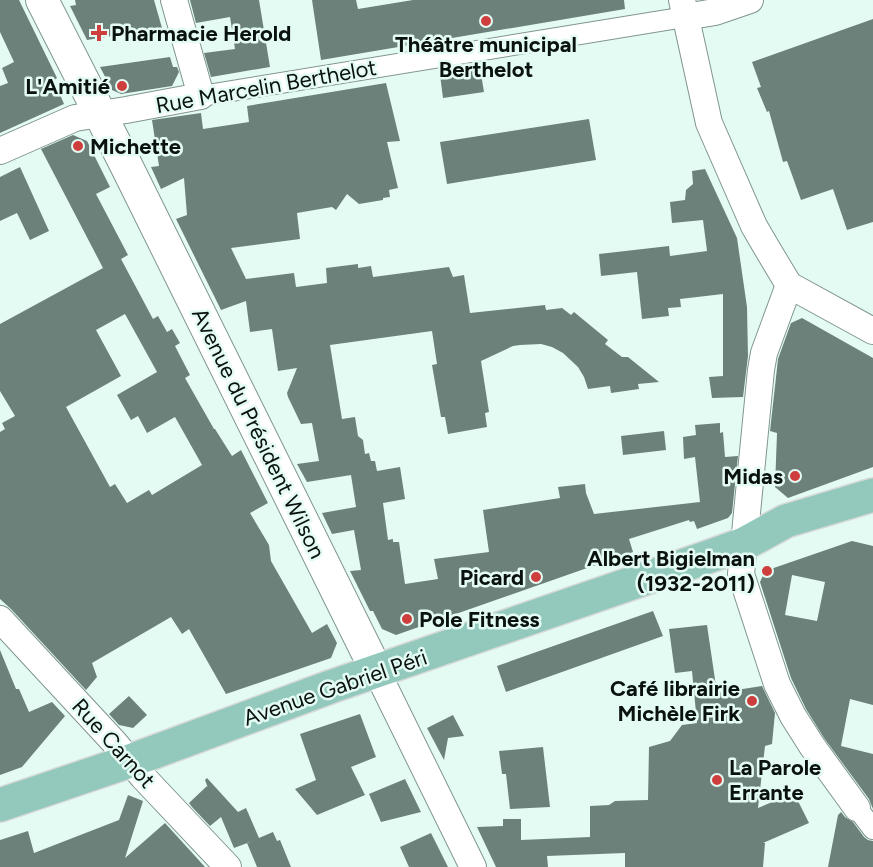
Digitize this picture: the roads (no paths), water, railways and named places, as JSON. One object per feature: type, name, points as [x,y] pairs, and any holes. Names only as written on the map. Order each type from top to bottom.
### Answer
[{"type":"main road","name":"Avenue Gabriel Péri","points":[[0,806],[330,687],[744,544],[786,521],[873,495]]},
{"type":"street","name":"Avenue du Président Wilson","points":[[42,0],[473,867]]},
{"type":"street","points":[[174,0],[201,96]]},
{"type":"street","name":"Rue Marcelin Berthelot","points":[[0,151],[75,118],[684,9],[715,12],[750,0]]},
{"type":"street","points":[[684,9],[709,123],[754,226],[789,285],[873,331]]},
{"type":"street","points":[[789,285],[764,353],[761,370],[741,574],[777,684],[812,746],[873,829]]},
{"type":"street","name":"Rue Carnot","points":[[0,619],[228,867]]},
{"type":"place","name":"Théâtre municipal Berthelot","points":[[486,21]]},
{"type":"place","name":"Pharmacie Herold","points":[[99,33]]},
{"type":"place","name":"L'Amitié","points":[[122,86]]},
{"type":"place","name":"Michette","points":[[78,146]]},
{"type":"place","name":"Midas","points":[[795,476]]},
{"type":"place","name":"Albert Bigielman (1932-2011)","points":[[767,571]]},
{"type":"place","name":"Picard","points":[[536,577]]},
{"type":"place","name":"Pole Fitness","points":[[407,619]]},
{"type":"place","name":"Café librairie Michèle Firk","points":[[752,701]]},
{"type":"place","name":"La Parole Errante","points":[[717,780]]}]
